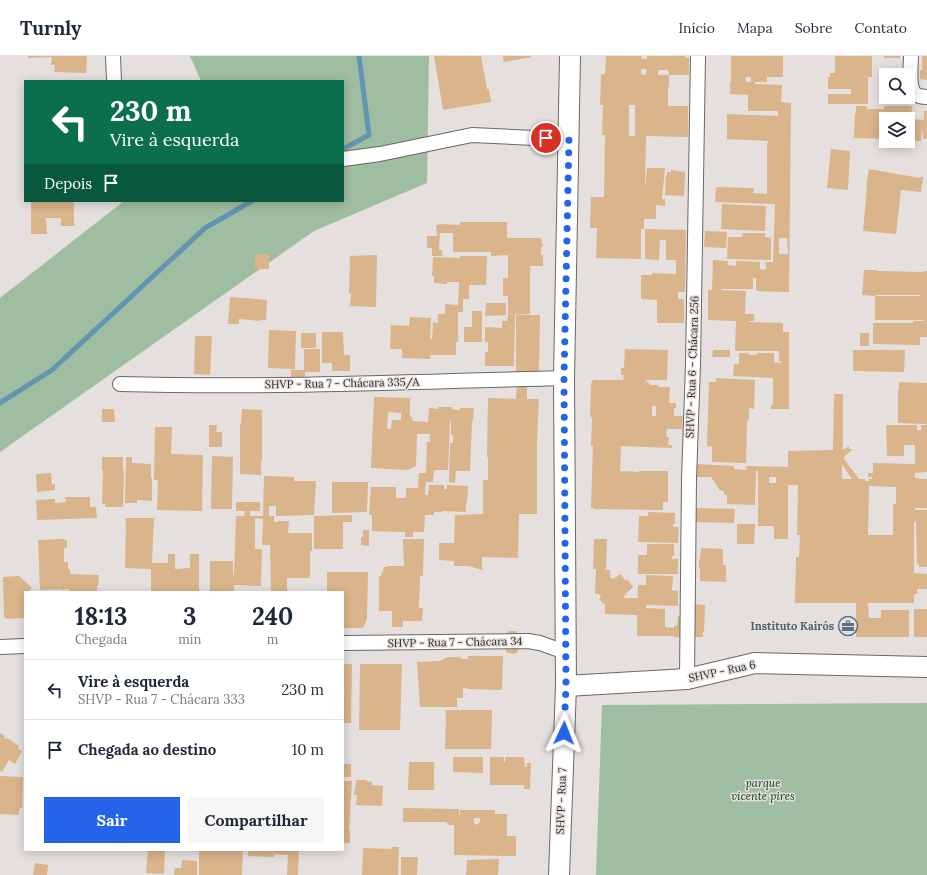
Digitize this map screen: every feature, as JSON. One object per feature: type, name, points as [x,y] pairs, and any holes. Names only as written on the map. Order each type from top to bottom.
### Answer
[{"type":"street","points":[[113,56],[114,80]]},
{"type":"street","name":"SHVP - Rua 7","points":[[559,875],[566,686],[564,378],[570,56]]},
{"type":"street","name":"SHVP - Rua 6 - Chácara 256","points":[[687,679],[689,479],[693,357],[698,56]]},
{"type":"street","points":[[911,56],[910,80],[912,90],[915,94],[927,97]]},
{"type":"street","points":[[344,160],[472,135],[569,138]]},
{"type":"street","name":"SHVP - Rua 7 - Chácara 335/A","points":[[120,384],[187,386],[564,378]]},
{"type":"street","name":"SHVP - Rua 7 - Chácara 34","points":[[344,643],[528,641],[540,643],[565,652]]},
{"type":"street","points":[[0,646],[24,646]]},
{"type":"street","name":"SHVP - Rua 6","points":[[566,686],[687,679],[755,663],[927,667]]},
{"type":"green space","points":[[190,56],[429,56],[427,183],[314,231],[0,452],[0,298],[123,202],[344,202],[344,80],[201,80]]},
{"type":"green space","name":"parque vicente pires","points":[[927,703],[927,875],[596,875],[602,705]]},
{"type":"building","points":[[28,56],[87,56],[86,73],[54,72],[55,65],[51,65],[52,57],[28,58]]},
{"type":"building","points":[[434,56],[481,56],[491,102],[443,110]]},
{"type":"building","points":[[503,56],[531,56],[531,57],[504,62]]},
{"type":"building","points":[[606,56],[642,56],[641,59],[647,59],[647,56],[686,56],[686,58],[689,58],[689,75],[669,75],[668,87],[668,106],[688,106],[688,137],[646,136],[645,189],[647,168],[665,168],[662,199],[665,199],[665,206],[656,205],[656,219],[644,219],[644,229],[641,229],[641,259],[596,258],[597,228],[590,228],[591,197],[604,197],[605,135],[602,135],[603,105],[600,105],[601,74],[605,74]],"holes":[[[641,69],[646,69],[646,75],[641,74]],[[658,70],[668,70],[669,75],[658,75]],[[629,105],[635,105],[635,136],[629,136]]]},
{"type":"building","points":[[731,56],[783,56],[783,77],[767,77],[767,82],[755,82],[755,84],[782,85],[781,102],[791,103],[789,292],[756,291],[756,278],[753,278],[753,289],[722,290],[746,291],[745,314],[754,314],[754,321],[749,322],[783,323],[783,332],[789,332],[789,409],[771,409],[771,405],[773,405],[773,378],[733,376],[734,364],[739,364],[739,353],[757,355],[757,353],[774,353],[774,362],[781,363],[781,361],[779,361],[779,351],[735,351],[736,321],[708,320],[708,290],[712,290],[713,260],[728,261],[728,265],[736,266],[736,261],[760,262],[760,269],[766,270],[766,262],[773,262],[775,204],[715,202],[716,187],[754,188],[753,193],[767,194],[768,141],[727,139],[727,114],[778,116],[778,111],[748,111],[748,95],[730,94]],"holes":[[[746,77],[751,77],[751,82],[746,82]],[[779,238],[787,238],[788,254],[779,254]]]},
{"type":"building","points":[[835,56],[872,56],[872,77],[868,77],[868,104],[828,104],[828,94],[851,94],[851,89],[828,89],[828,77],[830,77],[830,73],[835,73]]},
{"type":"building","points":[[884,56],[900,56],[900,58],[884,58]]},
{"type":"building","points":[[922,56],[927,56],[927,80],[920,79],[920,70],[922,70]]},
{"type":"building","points":[[856,106],[867,106],[867,109],[884,109],[884,106],[912,106],[912,112],[879,112],[879,139],[854,138]]},
{"type":"building","points":[[924,111],[927,111],[927,139],[923,139],[922,127],[921,141],[915,141],[915,119],[924,119]]},
{"type":"building","points":[[831,149],[850,151],[848,190],[827,188]]},
{"type":"building","points":[[869,169],[920,178],[923,177],[921,192],[901,190],[896,234],[863,231],[866,187]]},
{"type":"building","points":[[671,170],[685,172],[684,196],[665,195],[666,175],[667,176],[667,172],[671,172]]},
{"type":"building","points":[[31,202],[74,202],[74,226],[61,226],[61,218],[46,218],[47,234],[31,234]]},
{"type":"building","points":[[722,204],[766,206],[765,231],[721,229]]},
{"type":"building","points":[[460,222],[507,222],[507,238],[541,238],[543,247],[541,247],[541,255],[543,255],[543,266],[530,266],[530,314],[508,315],[508,296],[503,296],[503,278],[508,278],[508,255],[491,256],[491,252],[453,252],[453,233],[440,233],[439,250],[442,250],[442,256],[432,256],[432,248],[427,248],[427,236],[437,236],[436,225],[460,225]]},
{"type":"building","points":[[645,229],[686,230],[685,292],[678,292],[678,299],[684,299],[684,323],[657,323],[657,300],[641,299],[641,275],[652,275],[652,273],[676,274],[676,260],[666,260],[666,240],[660,240],[659,260],[645,259]]},
{"type":"building","points":[[705,231],[727,232],[726,248],[704,247]]},
{"type":"building","points":[[743,233],[765,233],[765,237],[771,238],[771,260],[727,259],[728,237],[742,237]]},
{"type":"building","points":[[255,254],[269,254],[269,269],[254,269]]},
{"type":"building","points":[[377,255],[376,307],[350,306],[350,256]]},
{"type":"building","points":[[460,256],[487,256],[486,285],[459,285],[459,282],[447,282],[447,284],[434,283],[434,276],[432,276],[433,257],[460,258]]},
{"type":"building","points":[[864,270],[927,271],[927,337],[920,337],[920,345],[873,344],[873,323],[913,323],[913,321],[924,320],[875,320],[875,296],[862,295]],"holes":[[[876,295],[920,296],[876,296]]]},
{"type":"building","points":[[459,285],[469,285],[469,299],[463,299],[463,312],[458,312],[458,342],[456,342],[456,355],[430,355],[430,359],[402,358],[402,349],[390,349],[391,325],[409,326],[410,317],[431,318],[430,339],[432,339],[433,322],[438,323],[438,314],[445,314],[445,304],[458,305]]},
{"type":"building","points":[[230,297],[267,300],[266,320],[260,321],[239,319],[239,324],[228,324]]},
{"type":"building","points":[[486,303],[506,303],[506,315],[485,316]]},
{"type":"building","points":[[472,311],[482,311],[482,342],[464,342],[464,327],[472,327]]},
{"type":"building","points":[[508,315],[515,315],[514,366],[485,366],[485,352],[488,352],[488,342],[485,342],[485,327],[502,328],[502,321],[507,321]]},
{"type":"building","points":[[516,315],[540,315],[539,372],[516,372]]},
{"type":"building","points":[[269,330],[296,331],[295,369],[268,368]]},
{"type":"building","points":[[322,332],[343,332],[344,355],[350,355],[350,371],[332,371],[332,363],[322,363]]},
{"type":"building","points":[[301,333],[316,333],[316,348],[301,348]]},
{"type":"building","points":[[860,333],[869,333],[869,346],[860,346]]},
{"type":"building","points":[[195,336],[212,336],[210,375],[194,374]]},
{"type":"building","points":[[304,349],[320,349],[320,372],[305,372],[305,379],[291,379],[291,370],[304,370]]},
{"type":"building","points":[[625,349],[668,350],[667,380],[645,380],[651,385],[658,385],[658,387],[670,387],[669,403],[676,403],[676,408],[674,408],[674,416],[683,416],[682,429],[667,429],[666,437],[669,437],[668,445],[672,445],[672,448],[621,446],[620,471],[668,471],[668,502],[663,502],[663,510],[591,508],[593,445],[591,446],[591,384],[593,380],[623,380],[624,375],[621,375],[621,368],[624,368]],"holes":[[[652,406],[656,406],[656,416],[652,416]]]},
{"type":"building","points":[[713,350],[730,350],[730,357],[712,357]]},
{"type":"building","points":[[853,350],[905,350],[904,372],[853,371]]},
{"type":"building","points":[[716,378],[755,380],[754,409],[749,408],[749,419],[747,422],[746,463],[712,462],[712,447],[707,446],[709,382],[716,382]]},
{"type":"building","points":[[517,381],[527,385],[527,399],[539,399],[537,441],[537,514],[519,514],[518,558],[482,557],[482,570],[469,566],[454,566],[454,561],[439,560],[439,543],[454,543],[455,515],[483,514],[483,480],[488,480],[488,398],[516,399]]},
{"type":"building","points":[[899,382],[927,383],[927,424],[898,423]]},
{"type":"building","points":[[834,394],[843,394],[843,450],[849,446],[849,449],[853,449],[844,457],[844,459],[859,479],[865,479],[865,481],[872,479],[872,477],[868,477],[868,473],[873,473],[873,463],[915,464],[915,445],[904,445],[904,456],[887,456],[886,425],[917,425],[917,430],[921,430],[921,425],[927,425],[927,472],[915,473],[915,478],[927,479],[927,508],[915,508],[915,510],[927,510],[927,567],[919,567],[919,564],[917,564],[916,522],[914,522],[914,573],[927,574],[927,589],[917,589],[917,594],[914,594],[914,603],[868,603],[869,618],[881,618],[881,610],[909,610],[909,637],[856,637],[856,603],[795,603],[796,557],[799,557],[800,535],[797,535],[798,485],[788,485],[788,539],[774,539],[774,526],[758,526],[758,471],[756,471],[755,505],[727,504],[727,495],[724,495],[724,491],[719,490],[711,477],[696,477],[696,464],[734,466],[734,469],[746,470],[747,466],[788,467],[788,451],[833,450]],"holes":[[[842,464],[852,479],[842,479]],[[769,477],[776,477],[776,483],[769,483]],[[869,486],[896,487],[896,504],[893,504],[893,535],[868,535]]]},
{"type":"building","points":[[374,397],[410,398],[409,413],[413,421],[428,422],[429,408],[438,409],[438,407],[452,407],[452,409],[460,410],[460,408],[474,408],[470,471],[456,471],[455,483],[449,482],[450,443],[453,443],[450,420],[448,470],[434,470],[433,482],[426,482],[425,495],[428,495],[429,485],[444,485],[444,489],[447,489],[447,485],[468,486],[466,512],[442,511],[434,512],[434,515],[425,515],[424,532],[413,532],[413,537],[405,537],[405,532],[372,531],[372,515],[369,515],[371,487],[396,487],[396,498],[406,498],[406,488],[418,488],[419,473],[426,473],[427,442],[430,442],[430,434],[417,434],[416,466],[407,470],[371,468]],"holes":[[[388,412],[401,413],[401,420],[392,420],[391,429],[387,429]]]},
{"type":"building","points":[[102,409],[114,409],[115,422],[102,422]]},
{"type":"building","points":[[242,409],[262,410],[261,475],[240,474],[240,424]]},
{"type":"building","points":[[209,425],[217,425],[216,432],[222,432],[222,447],[209,447]]},
{"type":"building","points":[[155,427],[172,427],[171,454],[203,455],[202,511],[157,510],[158,480],[154,480]]},
{"type":"building","points":[[212,456],[233,457],[232,509],[211,509]]},
{"type":"building","points":[[102,457],[123,457],[123,507],[105,507],[105,504],[102,504]]},
{"type":"building","points":[[126,457],[132,457],[132,463],[151,464],[152,501],[137,500],[137,503],[125,503]]},
{"type":"building","points":[[51,473],[52,485],[55,484],[55,490],[37,492],[36,474]]},
{"type":"building","points":[[264,476],[294,477],[294,481],[316,481],[314,515],[276,516],[276,506],[269,506],[269,516],[274,516],[274,522],[289,521],[288,533],[312,533],[310,578],[287,578],[287,591],[271,591],[270,545],[262,545],[263,519],[255,518],[255,549],[262,549],[261,586],[234,585],[234,591],[210,591],[210,561],[233,561],[234,575],[236,516],[263,516]]},
{"type":"building","points":[[332,482],[368,482],[367,512],[332,513]]},
{"type":"building","points":[[65,497],[90,497],[90,507],[96,507],[97,518],[37,520],[36,500],[55,499],[55,503],[66,502]]},
{"type":"building","points":[[236,502],[260,502],[260,511],[250,511],[250,516],[244,516],[245,511],[236,511]]},
{"type":"building","points":[[695,508],[735,509],[734,523],[695,522]]},
{"type":"building","points":[[648,512],[675,513],[675,524],[673,524],[673,527],[679,527],[678,543],[638,542],[639,516],[648,516]]},
{"type":"building","points":[[352,515],[352,522],[343,522],[343,549],[314,549],[314,516]]},
{"type":"building","points":[[126,518],[154,518],[152,563],[168,563],[168,554],[175,554],[175,569],[190,568],[190,554],[199,554],[199,591],[151,591],[151,569],[125,568]]},
{"type":"building","points":[[737,524],[755,524],[754,544],[737,544]]},
{"type":"building","points":[[363,530],[369,530],[369,546],[361,545]]},
{"type":"building","points":[[403,539],[424,539],[423,576],[420,576],[419,608],[423,608],[422,621],[403,621],[403,627],[392,627],[392,611],[379,611],[379,576],[381,576],[384,567],[404,566]]},
{"type":"building","points":[[594,539],[607,539],[606,570],[610,570],[610,577],[613,579],[620,574],[626,581],[627,579],[633,587],[623,597],[624,598],[638,598],[638,585],[646,585],[646,575],[673,576],[672,590],[678,591],[678,606],[646,605],[646,608],[665,609],[665,627],[674,628],[674,626],[677,626],[678,616],[683,616],[694,604],[705,605],[703,637],[637,636],[637,615],[605,614],[605,605],[599,599],[601,597],[599,594],[595,594],[596,569],[593,569]]},
{"type":"building","points":[[38,540],[67,540],[67,548],[64,548],[64,562],[68,562],[70,574],[99,575],[97,591],[69,591],[69,589],[40,590]]},
{"type":"building","points":[[647,544],[674,544],[674,556],[672,556],[672,559],[678,559],[678,574],[638,574],[638,555],[647,555]]},
{"type":"building","points":[[701,548],[723,549],[723,565],[726,565],[726,582],[700,581],[699,559]]},
{"type":"building","points":[[327,572],[368,572],[367,619],[363,628],[344,628],[344,591],[327,591]]},
{"type":"building","points":[[19,576],[32,588],[29,591],[24,591],[24,618],[7,619],[4,617],[3,577]]},
{"type":"building","points":[[914,609],[927,609],[927,637],[914,637]]},
{"type":"building","points":[[509,631],[517,632],[518,652],[513,654],[506,652],[507,633]]},
{"type":"building","points":[[468,656],[503,656],[502,690],[463,688],[463,698],[457,698],[457,707],[420,707],[417,662],[440,661],[448,657],[461,657],[461,659],[468,659]]},
{"type":"building","points":[[344,664],[352,664],[351,723],[344,723]]},
{"type":"building","points":[[360,664],[402,664],[400,730],[359,730]]},
{"type":"building","points":[[446,710],[492,710],[491,749],[445,749]]},
{"type":"building","points":[[0,733],[5,736],[4,738],[7,738],[19,746],[18,749],[22,751],[15,764],[9,760],[2,772],[0,771]]},
{"type":"building","points":[[453,757],[483,757],[483,773],[453,772]]},
{"type":"building","points":[[490,757],[504,757],[505,762],[505,757],[524,757],[525,767],[527,767],[527,763],[531,763],[530,789],[524,789],[524,785],[490,785]]},
{"type":"building","points":[[409,762],[434,762],[434,790],[408,790]]},
{"type":"building","points":[[344,764],[351,764],[351,777],[344,777]]},
{"type":"building","points":[[0,776],[23,777],[22,808],[19,810],[19,815],[0,814]]},
{"type":"building","points":[[356,780],[366,780],[372,782],[372,785],[383,786],[382,806],[356,805],[357,795],[354,795],[354,790]]},
{"type":"building","points":[[344,781],[352,781],[349,830],[350,843],[344,843]]},
{"type":"building","points":[[403,808],[459,809],[459,815],[460,810],[495,810],[495,814],[507,814],[507,836],[516,836],[516,856],[454,855],[454,825],[449,825],[446,822],[403,822]],"holes":[[[474,818],[480,818],[480,822],[477,825],[474,823]]]},
{"type":"building","points":[[392,847],[399,847],[398,875],[362,875],[363,848],[391,849]]},
{"type":"building","points":[[148,851],[165,851],[164,874],[146,873]]},
{"type":"building","points":[[199,851],[243,851],[242,875],[199,875]]},
{"type":"building","points":[[248,851],[299,851],[298,875],[287,875],[288,855],[274,854],[274,857],[248,856]]},
{"type":"building","points":[[401,857],[418,857],[417,875],[401,875]]},
{"type":"building","points":[[499,859],[498,875],[466,875],[467,860]]},
{"type":"building","points":[[182,860],[197,861],[197,875],[174,875],[175,868],[181,868]]},
{"type":"building","points":[[35,863],[48,865],[47,875],[33,875]]},
{"type":"waterway","points":[[344,148],[369,135],[359,56]]},
{"type":"waterway","points":[[0,403],[52,370],[205,228],[250,202]]},
{"type":"place","name":"Instituto Kairós","points":[[848,626]]},
{"type":"route","points":[[546,138],[569,138],[564,378],[566,686],[564,733]]}]
